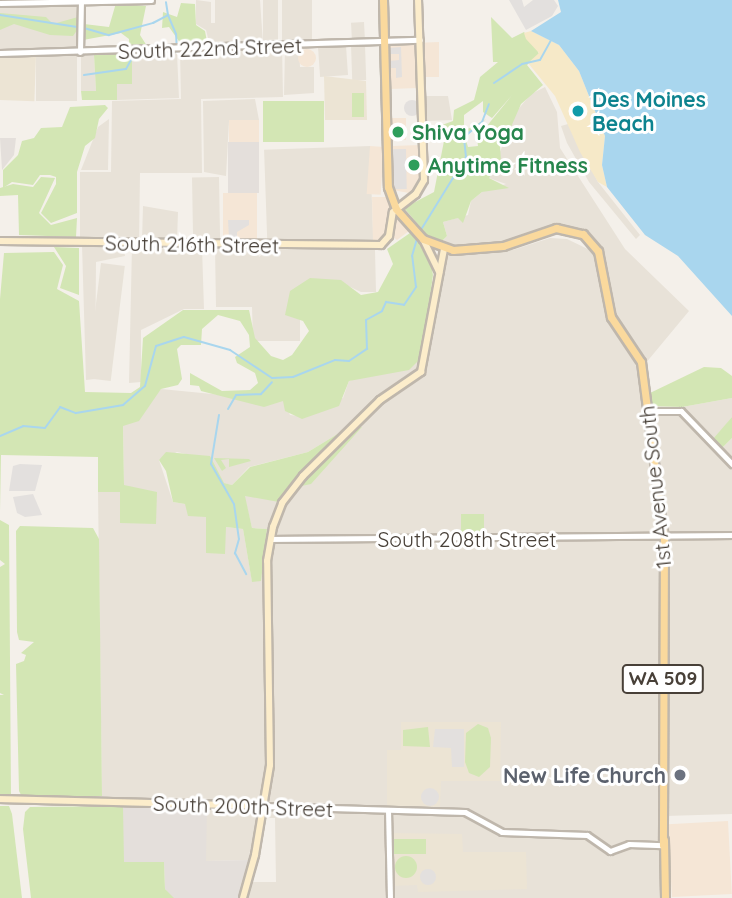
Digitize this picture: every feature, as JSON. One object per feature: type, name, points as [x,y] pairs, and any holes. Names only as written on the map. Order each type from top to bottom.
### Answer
[{"type":"main road","name":"WA 509","points":[[383,0],[388,187],[396,209],[427,241],[444,249]]},
{"type":"main road","points":[[396,209],[420,190],[424,180],[418,0]]},
{"type":"main road","name":"South 216th Street","points":[[0,241],[383,244],[396,209]]},
{"type":"main road","name":"1st Avenue South","points":[[444,249],[503,246],[561,227],[583,234],[598,251],[611,317],[641,362],[664,539],[662,819],[665,898]]},
{"type":"main road","points":[[427,241],[435,257],[439,281]]},
{"type":"main road","points":[[243,898],[264,806],[270,752],[270,540],[282,503],[303,476],[380,400],[421,372],[444,249]]},
{"type":"main road","name":"South 200th Street","points":[[0,799],[264,806]]},
{"type":"street","points":[[0,3],[151,0]]},
{"type":"street","points":[[80,52],[81,1]]},
{"type":"street","name":"South 222nd Street","points":[[0,53],[420,40]]},
{"type":"street","points":[[648,411],[681,411],[732,464]]},
{"type":"street","name":"South 208th Street","points":[[270,540],[664,539],[732,536]]},
{"type":"street","name":"South 200th Street","points":[[264,806],[465,812],[502,832],[587,835],[610,851],[632,844],[663,845]]},
{"type":"street","points":[[388,810],[390,898]]},
{"type":"shaded area","points":[[0,0],[79,0],[79,50],[0,50]]},
{"type":"shaded area","points":[[196,0],[211,2],[211,23],[215,23],[215,0],[260,0],[263,44],[210,46],[206,30],[196,24]]},
{"type":"shaded area","points":[[263,0],[278,0],[278,43],[263,43]]},
{"type":"shaded area","points":[[282,0],[312,0],[312,43],[282,43]]},
{"type":"shaded area","points":[[509,0],[522,0],[524,7],[533,0],[554,0],[558,6],[552,16],[526,30]]},
{"type":"shaded area","points":[[364,22],[365,41],[352,42],[351,23]]},
{"type":"shaded area","points":[[439,42],[439,77],[424,77],[424,69],[418,69],[418,88],[390,89],[389,44]]},
{"type":"shaded area","points":[[351,45],[365,45],[366,80],[352,80]]},
{"type":"shaded area","points":[[282,46],[283,97],[201,99],[202,173],[140,173],[139,243],[80,242],[80,172],[111,172],[112,101],[181,99],[180,50]]},
{"type":"shaded area","points":[[346,46],[348,75],[320,77],[318,48]]},
{"type":"shaded area","points":[[401,47],[402,77],[396,78],[396,68],[389,68],[389,61],[399,60],[399,54],[389,54],[389,48]]},
{"type":"shaded area","points":[[285,49],[299,49],[300,67],[314,67],[314,93],[284,95]]},
{"type":"shaded area","points":[[303,49],[311,49],[316,58],[314,65],[303,67],[298,62],[298,54]]},
{"type":"shaded area","points":[[132,53],[177,53],[179,98],[117,100],[117,84],[132,83]]},
{"type":"shaded area","points":[[0,54],[36,55],[34,101],[0,100]]},
{"type":"shaded area","points":[[36,55],[77,55],[77,101],[36,101]]},
{"type":"shaded area","points":[[94,55],[96,91],[81,91],[81,56]]},
{"type":"shaded area","points":[[324,76],[366,81],[367,120],[325,120]]},
{"type":"shaded area","points":[[545,87],[557,112],[560,148],[625,249],[689,311],[645,364],[636,345],[613,316],[598,247],[583,232],[559,225],[508,242],[455,247],[440,244],[447,236],[443,222],[468,215],[471,201],[482,192],[506,184],[489,178],[502,147],[499,132],[531,94]]},
{"type":"shaded area","points":[[426,96],[448,96],[452,120],[427,121]]},
{"type":"shaded area","points":[[255,99],[259,120],[229,121],[226,176],[204,172],[203,101]]},
{"type":"shaded area","points":[[409,100],[415,100],[420,108],[418,114],[409,116],[404,111],[404,105]]},
{"type":"shaded area","points":[[391,118],[406,118],[406,140],[391,140]]},
{"type":"shaded area","points":[[109,119],[108,170],[81,170],[98,127]]},
{"type":"shaded area","points":[[229,120],[259,120],[259,142],[229,142]]},
{"type":"shaded area","points":[[568,124],[598,182],[640,235],[636,239],[589,182],[567,143],[561,126]]},
{"type":"shaded area","points":[[0,138],[16,138],[14,155],[2,170]]},
{"type":"shaded area","points":[[228,142],[259,142],[259,193],[228,193]]},
{"type":"shaded area","points":[[420,145],[422,179],[414,194],[393,190],[392,146]]},
{"type":"shaded area","points":[[370,146],[373,244],[267,248],[264,150]]},
{"type":"shaded area","points":[[370,146],[384,147],[381,195],[367,194]]},
{"type":"shaded area","points":[[392,149],[406,149],[407,189],[393,189]]},
{"type":"shaded area","points":[[192,177],[219,177],[220,241],[193,241]]},
{"type":"shaded area","points":[[223,193],[257,193],[257,242],[223,242]]},
{"type":"shaded area","points":[[372,197],[387,197],[392,209],[386,236],[373,244]]},
{"type":"shaded area","points":[[143,206],[178,212],[177,241],[142,240]]},
{"type":"shaded area","points":[[397,216],[409,231],[397,240],[393,237]]},
{"type":"shaded area","points":[[228,220],[249,220],[249,225],[237,232],[237,238],[229,238]]},
{"type":"shaded area","points":[[550,238],[567,239],[596,253],[607,315],[626,339],[640,377],[660,546],[662,898],[248,898],[252,882],[276,882],[275,818],[258,818],[248,860],[206,861],[206,807],[141,804],[102,796],[98,492],[120,492],[124,485],[123,425],[161,389],[284,401],[290,415],[298,416],[343,398],[349,381],[422,357],[425,318],[438,253],[513,250]],"holes":[[[361,428],[292,488],[244,495],[252,528],[267,529],[260,581],[252,581],[243,529],[226,527],[185,504],[173,502],[159,460],[177,452],[204,458],[223,483],[232,485],[249,467],[308,452],[344,430]]]},
{"type":"shaded area","points":[[82,245],[123,245],[125,256],[96,262],[95,379],[86,380]]},
{"type":"shaded area","points":[[132,246],[202,247],[204,309],[184,309],[141,330],[141,382],[129,383]]},
{"type":"shaded area","points":[[215,248],[256,248],[259,257],[269,249],[375,250],[376,292],[361,292],[346,285],[346,291],[300,291],[300,341],[253,341],[252,307],[216,307]]},
{"type":"shaded area","points":[[101,263],[125,266],[111,381],[87,378]]},
{"type":"shaded area","points":[[732,398],[732,417],[723,429],[722,448],[732,438],[732,814],[665,816],[667,543],[649,406],[682,407]]},
{"type":"shaded area","points":[[42,465],[35,491],[9,491],[13,466]]},
{"type":"shaded area","points":[[33,494],[42,515],[25,517],[17,513],[13,497]]},
{"type":"shaded area","points":[[401,722],[501,722],[500,781],[441,781],[440,807],[387,806],[387,750],[401,750]]},
{"type":"shaded area","points":[[435,729],[464,729],[464,767],[452,767],[451,748],[433,747]]},
{"type":"shaded area","points":[[426,788],[434,788],[439,797],[437,804],[426,806],[421,801],[421,793]]},
{"type":"shaded area","points":[[123,806],[207,807],[206,861],[248,860],[239,898],[171,898],[165,889],[164,862],[123,862]]},
{"type":"shaded area","points":[[728,821],[732,894],[672,897],[668,824]]},
{"type":"shaded area","points":[[392,833],[462,834],[463,852],[526,852],[527,889],[418,892],[417,885],[392,886]]},
{"type":"shaded area","points":[[425,869],[431,869],[436,877],[434,883],[425,885],[420,880],[420,874]]},
{"type":"green space","points":[[116,3],[146,6],[140,35],[147,46],[129,48],[129,39],[121,33],[83,40],[84,24],[109,27]]},
{"type":"green space","points":[[181,3],[195,4],[196,25],[205,31],[207,42],[181,44],[169,27],[162,28],[163,12],[177,17]]},
{"type":"green space","points":[[0,13],[46,17],[53,24],[78,17],[78,29],[73,36],[50,35],[14,24],[0,30]]},
{"type":"green space","points":[[491,17],[512,38],[524,32],[535,45],[539,54],[527,65],[543,85],[521,104],[511,127],[499,132],[501,160],[489,178],[509,188],[482,192],[471,201],[463,223],[458,218],[443,222],[447,236],[441,242],[428,236],[404,208],[434,192],[444,141],[442,125],[453,121],[454,110],[474,100],[480,77],[498,62],[493,62]],"holes":[[[513,94],[477,138],[478,146],[468,147],[465,137],[486,119],[464,131],[464,115],[483,101],[483,112],[492,118]]]},
{"type":"green space","points":[[132,53],[132,84],[117,84],[117,100],[82,100],[81,91],[96,91],[94,55]]},
{"type":"green space","points":[[352,93],[364,93],[364,117],[352,117]]},
{"type":"green space","points":[[263,101],[324,101],[324,142],[263,142]]},
{"type":"green space","points":[[105,105],[108,108],[99,119],[95,138],[85,146],[77,172],[77,213],[51,223],[41,213],[56,184],[56,177],[40,175],[33,185],[12,182],[3,188],[3,170],[18,155],[22,141],[34,138],[41,128],[62,127],[70,107]]},
{"type":"green space","points":[[41,177],[55,178],[39,213],[51,225],[77,218],[76,237],[19,235],[18,195],[0,196],[0,188],[13,184],[33,187]]},
{"type":"green space","points":[[410,233],[430,256],[433,275],[422,357],[409,370],[349,381],[339,406],[302,419],[285,411],[283,401],[264,407],[201,391],[199,386],[190,385],[190,373],[222,391],[250,390],[258,383],[255,373],[237,363],[235,357],[250,347],[249,335],[240,321],[218,315],[202,329],[201,345],[181,345],[177,349],[182,379],[178,385],[161,389],[139,421],[123,426],[124,485],[157,492],[156,524],[120,523],[120,492],[98,492],[98,457],[1,455],[0,512],[0,299],[4,253],[54,252],[63,265],[57,289],[79,301],[85,392],[131,393],[140,387],[143,338],[183,310],[249,310],[255,338],[271,356],[283,360],[292,355],[309,331],[303,321],[285,315],[290,291],[310,278],[341,280],[361,295],[378,292],[393,264],[387,249]]},
{"type":"green space","points":[[54,247],[79,248],[79,295],[60,288],[66,266]]},
{"type":"green space","points":[[704,367],[721,368],[732,376],[732,398],[682,407],[650,406],[650,393]]},
{"type":"green space","points":[[732,417],[732,438],[722,448],[713,439]]},
{"type":"green space","points":[[362,427],[311,484],[292,488],[279,502],[245,496],[252,528],[267,529],[261,581],[252,582],[243,529],[226,527],[225,554],[206,553],[206,517],[188,516],[185,504],[173,502],[166,471],[159,460],[166,452],[210,456],[224,483],[232,485],[250,467],[308,452],[344,430]]},
{"type":"green space","points":[[214,458],[249,459],[251,461],[229,467],[229,459],[221,460],[226,468],[222,471]]},
{"type":"green space","points":[[461,514],[484,514],[484,535],[461,535]]},
{"type":"green space","points":[[0,520],[9,525],[11,795],[0,795],[0,695],[4,695],[0,693],[0,567],[5,564],[0,560]]},
{"type":"green space","points":[[20,526],[93,528],[99,539],[102,796],[42,797],[21,795],[19,791],[16,664],[24,661],[26,655],[21,653],[34,642],[19,640],[17,632],[16,531]]},
{"type":"green space","points":[[478,724],[488,728],[491,738],[490,767],[479,777],[469,773],[465,762],[466,733]]},
{"type":"green space","points":[[428,727],[430,747],[403,746],[403,730]]},
{"type":"green space","points":[[0,806],[9,806],[12,814],[22,898],[0,898]]},
{"type":"green space","points":[[123,806],[124,862],[164,862],[165,889],[174,898],[31,898],[23,829],[25,812],[30,807]]},
{"type":"green space","points":[[394,839],[426,839],[426,854],[394,854]]},
{"type":"green space","points":[[406,856],[414,859],[417,867],[414,875],[406,878],[398,875],[395,867],[398,859]]},
{"type":"sand","name":"Des Moines Beach","points":[[531,31],[559,45],[579,71],[605,136],[602,165],[607,187],[598,182],[580,152],[555,96],[528,63],[539,53],[526,39],[524,33]]},
{"type":"water","points":[[558,0],[732,0],[732,316],[678,256],[645,235],[607,187],[602,165],[605,136],[579,71],[559,45],[531,31],[561,12]]},
{"type":"waterway","points":[[84,28],[109,35],[153,23],[168,15],[166,2]]},
{"type":"waterway","points":[[0,15],[77,27]]},
{"type":"waterway","points":[[84,75],[126,69],[135,53],[177,52],[176,34],[168,15]]},
{"type":"waterway","points":[[494,83],[522,64],[540,60],[551,40]]},
{"type":"waterway","points":[[419,233],[466,157],[464,137],[482,122],[489,104]]},
{"type":"waterway","points":[[0,436],[23,426],[45,428],[60,407],[76,413],[123,405],[145,386],[156,346],[184,337],[230,350],[272,378],[293,377],[335,360],[349,361],[367,349],[366,320],[382,311],[386,302],[404,305],[416,287],[412,256],[417,238]]},
{"type":"waterway","points":[[228,409],[236,395],[261,394],[272,382]]},
{"type":"waterway","points":[[219,415],[211,464],[234,504],[239,539],[235,553],[246,574]]},
{"type":"place","name":"Des Moines Beach","points":[[578,111]]},
{"type":"place","name":"Shiva Yoga","points":[[398,132]]},
{"type":"place","name":"Anytime Fitness","points":[[414,165]]},
{"type":"place","name":"New Life Church","points":[[680,775]]}]
